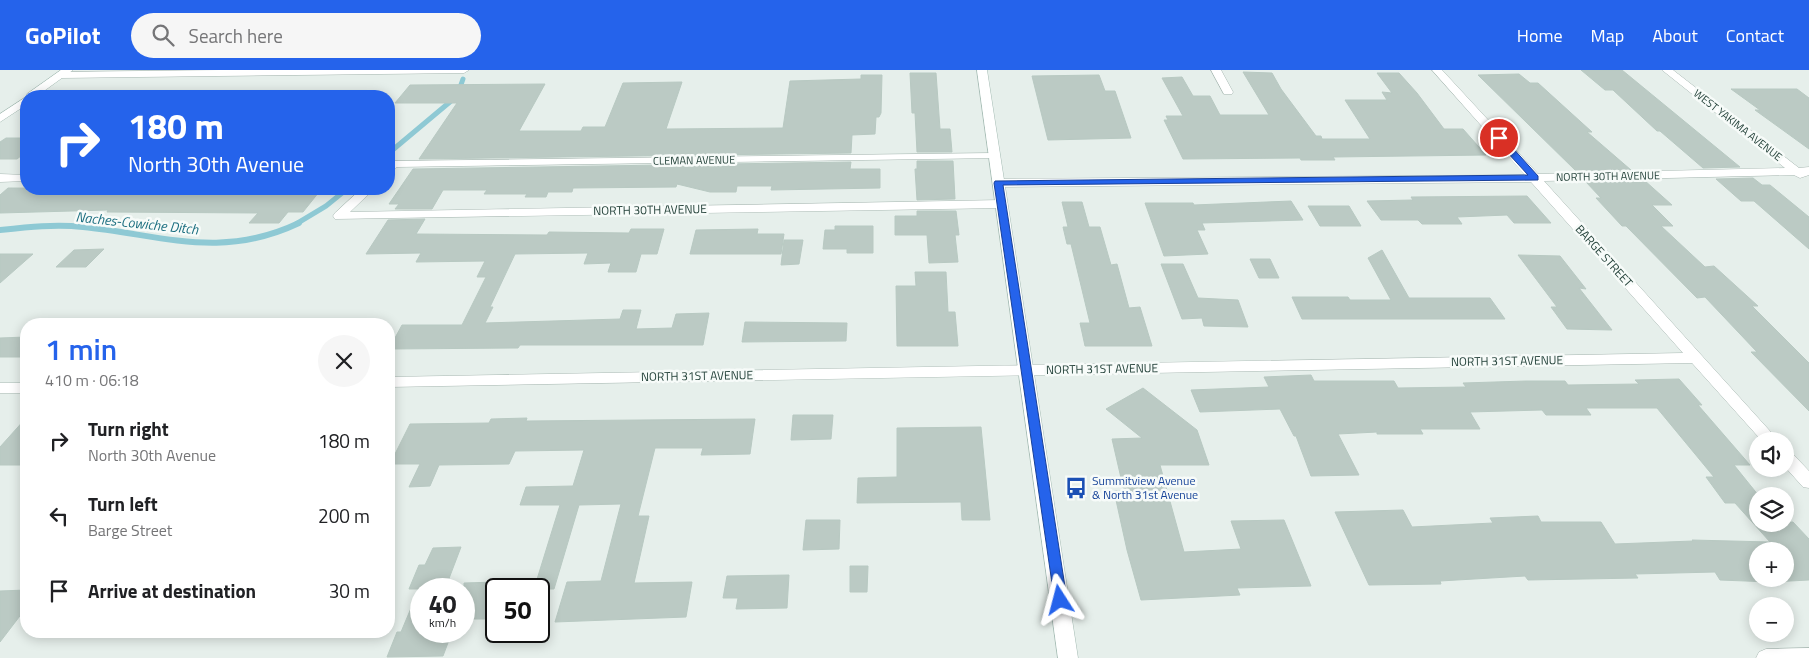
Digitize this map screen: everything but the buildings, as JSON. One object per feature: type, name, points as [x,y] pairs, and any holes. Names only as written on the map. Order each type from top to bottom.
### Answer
[{"type":"street","points":[[39,90],[64,72],[464,70]]},
{"type":"street","points":[[982,70],[1068,658]]},
{"type":"street","points":[[1216,70],[1228,92]]},
{"type":"street","name":"BARGE STREET","points":[[1437,70],[1764,432]]},
{"type":"street","name":"WEST YAKIMA AVENUE","points":[[1667,70],[1803,171],[1809,181]]},
{"type":"street","points":[[0,119],[20,104]]},
{"type":"street","name":"CLEMAN AVENUE","points":[[395,166],[994,156]]},
{"type":"street","name":"NORTH 30TH AVENUE","points":[[998,183],[1535,178],[1803,171]]},
{"type":"street","points":[[0,178],[20,178]]},
{"type":"street","name":"NORTH 30TH AVENUE","points":[[362,195],[339,216],[1002,204]]},
{"type":"street","name":"NORTH 31ST AVENUE","points":[[395,382],[1695,358]]},
{"type":"street","points":[[0,388],[20,388]]},
{"type":"street","points":[[1794,466],[1809,482]]},
{"type":"street","points":[[1766,658],[1809,657]]},
{"type":"waterway","name":"Naches-Cowiche Ditch","points":[[395,148],[457,96],[463,79]]},
{"type":"waterway","name":"Naches-Cowiche Ditch","points":[[296,224],[326,206],[340,195]]},
{"type":"waterway","name":"Naches-Cowiche Ditch","points":[[0,230],[42,226],[73,226],[166,239],[217,243],[271,234],[299,223]]},
{"type":"place","name":"Summitview Avenue & North 31st Avenue","points":[[1076,488]]},
{"type":"route","points":[[1060,600],[998,183],[1535,178],[1499,138]]}]
